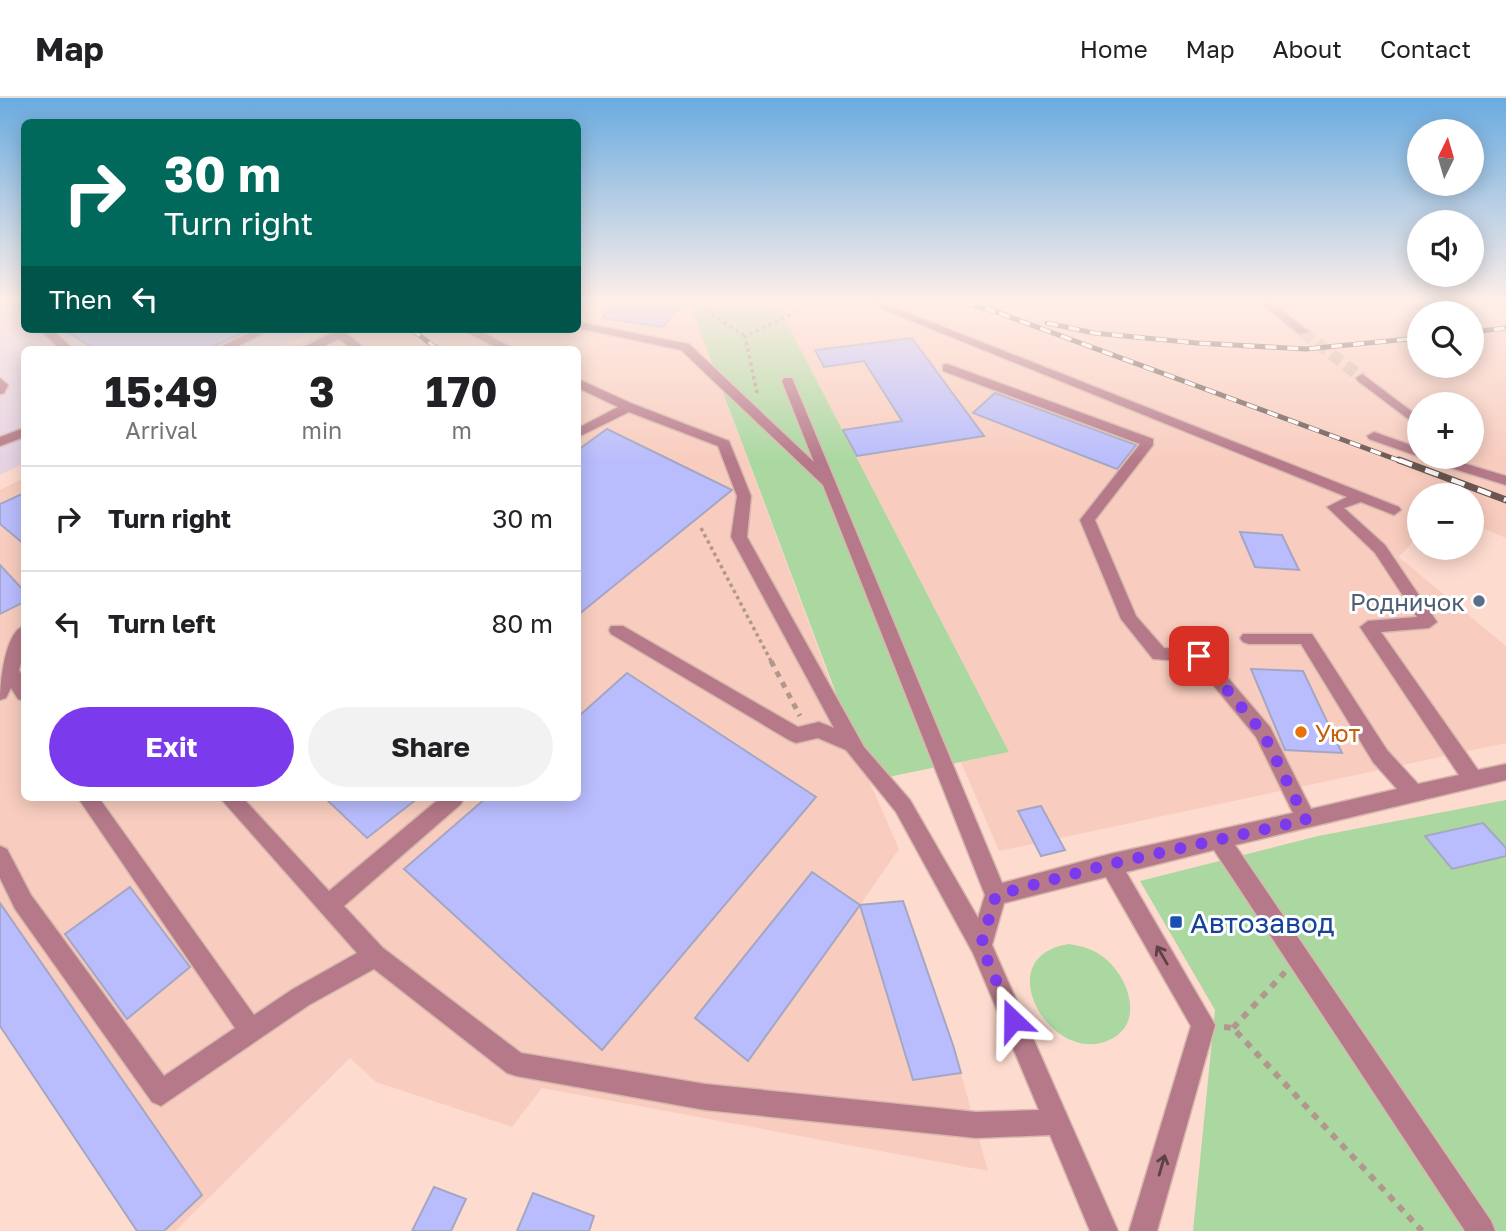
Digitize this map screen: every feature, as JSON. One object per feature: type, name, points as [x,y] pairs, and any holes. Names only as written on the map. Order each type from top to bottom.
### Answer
[{"type":"street","points":[[693,355],[831,486]]},
{"type":"street","points":[[1003,355],[1394,510]]},
{"type":"street","points":[[947,368],[1148,442],[1087,520],[1129,619],[1159,654],[1199,656],[1263,733],[1306,820]]},
{"type":"street","points":[[1362,378],[1407,414]]},
{"type":"street","points":[[788,380],[996,895],[981,945]]},
{"type":"street","points":[[0,382],[0,390]]},
{"type":"street","points":[[581,384],[628,407],[724,444],[744,496],[739,537],[853,745],[902,806],[981,945],[1104,1231]]},
{"type":"street","points":[[581,431],[628,407]]},
{"type":"street","points":[[0,442],[21,433]]},
{"type":"street","points":[[1374,436],[1407,448]]},
{"type":"street","points":[[1484,466],[1506,479]]},
{"type":"street","points":[[1471,469],[1506,479]]},
{"type":"street","points":[[1360,497],[1334,507],[1380,549],[1429,622],[1368,627],[1474,780]]},
{"type":"street","points":[[617,630],[796,735],[819,730],[853,745]]},
{"type":"street","points":[[1249,638],[1306,638],[1380,756],[1414,794]]},
{"type":"street","points":[[0,693],[21,640]]},
{"type":"street","points":[[10,670],[21,689]]},
{"type":"street","points":[[996,895],[1110,864],[1220,841],[1506,772]]},
{"type":"street","points":[[90,801],[251,1031]]},
{"type":"street","points":[[233,801],[375,956],[516,1064],[705,1097],[976,1125],[1056,1122]]},
{"type":"street","points":[[329,905],[450,801]]},
{"type":"street","points":[[1220,841],[1481,1231]]},
{"type":"street","points":[[0,856],[23,902],[161,1093],[301,997],[375,956]]},
{"type":"street","points":[[1110,864],[1203,1025],[1143,1231]]},
{"type":"path","points":[[749,355],[763,422]]},
{"type":"path","points":[[701,528],[809,732]]},
{"type":"path","points":[[1233,1028],[1298,958]]},
{"type":"path","points":[[1203,1025],[1233,1028],[1422,1231]]},
{"type":"shaded area","points":[[0,355],[21,355],[21,464],[0,475]]},
{"type":"shaded area","points":[[581,355],[709,355],[857,753],[899,849],[860,905],[903,1050],[953,1045],[988,1171],[542,1088],[512,1127],[376,1082],[350,1058],[175,1231],[137,1231],[0,1026],[0,490],[21,480],[21,801],[581,801]]},
{"type":"shaded area","points":[[803,355],[1407,355],[1407,378],[1484,378],[1484,355],[1506,355],[1506,538],[1484,529],[1484,483],[1407,483],[1407,548],[1399,557],[1506,646],[1506,743],[999,851],[961,762],[1009,752]]},
{"type":"green space","points":[[709,355],[803,355],[1009,752],[869,781]]},
{"type":"green space","points":[[1506,800],[1506,1231],[1193,1231],[1215,1010],[1140,881],[1318,836]]},
{"type":"green space","points":[[1069,944],[1099,954],[1109,962],[1125,985],[1130,1011],[1127,1023],[1120,1033],[1107,1041],[1085,1044],[1065,1037],[1048,1024],[1036,1006],[1030,986],[1033,967],[1045,953]]},
{"type":"building","points":[[818,355],[924,355],[984,436],[857,456],[843,430],[902,421],[864,361],[824,367]]},
{"type":"building","points":[[995,393],[1136,445],[1117,469],[973,413]]},
{"type":"building","points":[[607,429],[732,490],[581,613],[581,448]]},
{"type":"building","points":[[21,494],[21,542],[0,524],[0,504]]},
{"type":"building","points":[[1240,532],[1282,535],[1299,570],[1255,567]]},
{"type":"building","points":[[0,565],[21,588],[21,604],[0,614]]},
{"type":"building","points":[[1251,669],[1303,671],[1342,753],[1285,750]]},
{"type":"building","points":[[627,673],[816,797],[602,1050],[404,869],[483,801],[581,801],[581,714]]},
{"type":"building","points":[[328,801],[414,801],[367,838]]},
{"type":"building","points":[[1041,806],[1065,850],[1041,856],[1018,811]]},
{"type":"building","points":[[1483,823],[1506,848],[1506,856],[1452,869],[1425,836]]},
{"type":"building","points":[[812,872],[860,905],[748,1061],[695,1018]]},
{"type":"building","points":[[130,887],[190,967],[127,1019],[65,934]]},
{"type":"building","points":[[903,901],[961,1073],[913,1080],[860,905]]},
{"type":"building","points":[[0,903],[202,1195],[164,1231],[137,1231],[0,1026]]},
{"type":"building","points":[[434,1187],[466,1199],[451,1231],[412,1231]]},
{"type":"building","points":[[533,1193],[594,1216],[589,1231],[517,1231]]},
{"type":"tunnel","points":[[1332,355],[1362,378]]},
{"type":"railway","points":[[1113,355],[1403,462]]},
{"type":"railway","points":[[1399,460],[1506,500]]},
{"type":"place","name":"Родничок","points":[[1479,601]]},
{"type":"place","name":"Уют","points":[[1301,732]]},
{"type":"place","name":"Автозавод","points":[[1176,922]]},
{"type":"route","points":[[1013,1020],[981,945],[996,895],[1110,864],[1306,820],[1263,733],[1199,656]]}]
